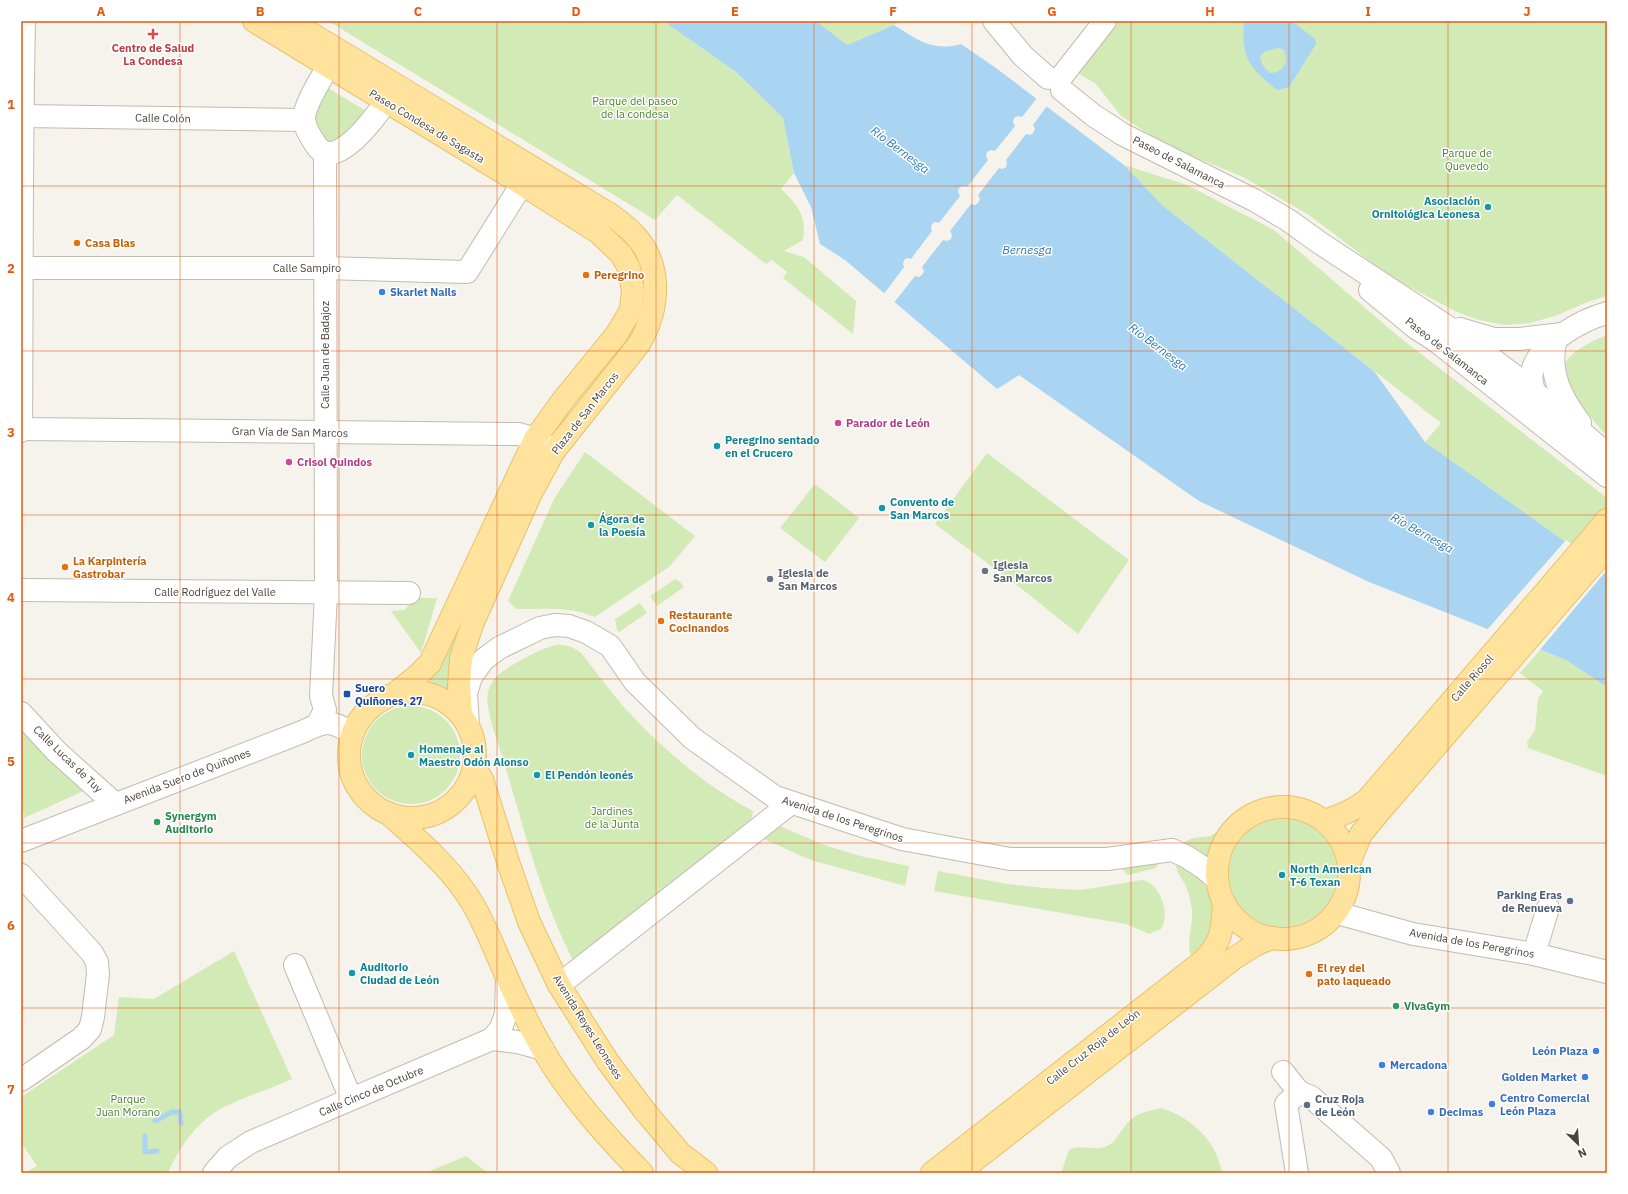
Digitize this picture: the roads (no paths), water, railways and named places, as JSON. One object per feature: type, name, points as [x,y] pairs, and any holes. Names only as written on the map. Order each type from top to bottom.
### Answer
[{"type":"main road","name":"Paseo Condesa de Sagasta","points":[[254,21],[333,59],[528,176],[611,215]]},
{"type":"main road","name":"Paseo Condesa de Sagasta","points":[[290,21],[333,59]]},
{"type":"main road","name":"Paseo Condesa de Sagasta","points":[[528,176],[600,233]]},
{"type":"main road","name":"Plaza de San Marcos","points":[[465,720],[459,686],[462,658],[473,622],[531,493],[554,451],[639,344],[650,324],[655,303],[654,279],[650,259],[639,240],[627,227],[611,215]]},
{"type":"main road","name":"Plaza de San Marcos","points":[[397,692],[416,677],[430,663],[535,439],[563,400],[616,335],[631,309],[633,291],[629,268],[622,254],[600,233]]},
{"type":"main road","name":"Calle Riosol","points":[[1349,863],[1361,834],[1454,713],[1607,520]]},
{"type":"main road","name":"Calle Riosol","points":[[1325,821],[1353,810],[1367,800],[1454,713],[1607,548]]},
{"type":"main road","points":[[388,813],[400,816],[419,817],[438,812],[455,802],[468,786],[474,768],[475,754],[465,720],[447,702],[432,695],[415,692],[397,692],[381,699],[366,710],[351,740],[349,756],[357,785],[366,798],[375,806],[388,813],[424,844],[463,889],[483,922],[508,979],[542,1049],[605,1135],[642,1173]]},
{"type":"main road","name":"Avenida Reyes Leoneses","points":[[474,768],[482,779],[508,862],[529,922],[559,985],[608,1062],[644,1110],[680,1153],[706,1173]]},
{"type":"main road","points":[[1284,807],[1306,811],[1325,821],[1336,833],[1345,847],[1349,863],[1350,880],[1345,897],[1337,913],[1324,926],[1308,935],[1290,939],[1271,938],[1252,932],[1235,919],[1224,902],[1217,879],[1218,862],[1224,845],[1233,830],[1247,818],[1263,810],[1284,807]]},
{"type":"main road","name":"Calle Cruz Roja de León","points":[[932,1173],[1203,961],[1213,950],[1221,934],[1224,902]]},
{"type":"main road","name":"Calle Cruz Roja de León","points":[[958,1173],[1233,959],[1255,945],[1271,938]]},
{"type":"street","points":[[21,430],[23,268],[21,116],[24,21]]},
{"type":"street","name":"Paseo de Salamanca","points":[[994,21],[1023,56],[1057,82],[1093,115],[1122,134],[1254,200],[1288,220],[1320,243],[1371,290],[1416,328],[1440,333],[1579,454],[1607,476]]},
{"type":"street","points":[[1057,82],[1105,21]]},
{"type":"street","points":[[333,59],[310,99],[304,120],[313,141],[317,147],[325,152],[335,152],[345,147],[363,132],[391,94]]},
{"type":"street","name":"Calle Colón","points":[[21,116],[304,120]]},
{"type":"street","name":"Calle Juan de Badajoz","points":[[321,717],[326,593],[324,268],[325,152]]},
{"type":"street","name":"Calle Sampiro","points":[[23,268],[324,268],[467,272],[528,176]]},
{"type":"street","points":[[1579,454],[1574,436],[1540,406],[1530,385],[1532,372],[1547,346],[1560,337],[1607,313]]},
{"type":"street","points":[[1440,333],[1494,339],[1560,337]]},
{"type":"street","points":[[1440,333],[1479,360],[1504,381],[1514,384],[1530,385],[1604,452]]},
{"type":"street","points":[[1560,337],[1552,358],[1558,387],[1576,417],[1604,452]]},
{"type":"street","points":[[1530,385],[1553,365]]},
{"type":"street","name":"Gran Vía de San Marcos","points":[[21,430],[519,434],[535,439],[554,451]]},
{"type":"street","name":"Calle Rodríguez del Valle","points":[[21,590],[409,593]]},
{"type":"street","name":"Avenida de los Peregrinos","points":[[465,720],[466,693],[468,685],[471,677],[483,660],[499,648],[540,628],[555,625],[569,626],[586,632],[610,646],[636,682],[692,738],[775,797],[902,839],[1010,859],[1108,860],[1172,850],[1187,857],[1217,879]]},
{"type":"street","name":"Calle Lucas de Tuy","points":[[21,713],[57,752],[115,804]]},
{"type":"street","points":[[321,717],[346,720],[354,732]]},
{"type":"street","name":"Avenida Suero de Quiñones","points":[[21,841],[302,732],[321,717]]},
{"type":"street","points":[[559,985],[791,802]]},
{"type":"street","points":[[21,875],[92,953],[97,962],[98,974],[93,1017],[90,1029],[82,1038],[21,1080]]},
{"type":"street","points":[[1548,908],[1538,955],[1564,970],[1607,982]]},
{"type":"street","name":"Avenida de los Peregrinos","points":[[1337,913],[1413,934],[1538,955],[1607,972]]},
{"type":"street","points":[[295,965],[351,1099]]},
{"type":"street","points":[[492,1039],[501,1028],[506,1014],[508,979]]},
{"type":"street","name":"Calle Cinco de Octubre","points":[[214,1173],[228,1157],[251,1142],[492,1039],[517,1042],[542,1049]]},
{"type":"street","points":[[1284,1072],[1299,1092],[1311,1097],[1381,1158],[1389,1173]]},
{"type":"street","points":[[1297,1173],[1286,1104],[1299,1092]]},
{"type":"street","points":[[236,1173],[236,1163],[251,1142]]},
{"type":"water","name":"Bernesga","points":[[663,21],[816,21],[847,45],[894,25],[918,40],[933,45],[942,47],[961,44],[996,68],[1124,165],[1162,205],[1374,371],[1425,442],[1607,571],[1607,687],[1566,660],[1369,582],[1199,501],[1019,375],[997,389],[845,260],[820,244],[811,207],[794,173],[783,118],[735,71]]},
{"type":"water","points":[[1244,21],[1292,21],[1315,39],[1316,44],[1289,87],[1277,90],[1253,68],[1246,53],[1243,34]],"holes":[[[1277,48],[1283,49],[1286,58],[1284,66],[1279,71],[1270,73],[1263,66],[1260,56],[1264,52]]]},
{"type":"waterway","points":[[155,1121],[172,1112],[180,1112],[181,1123]]},
{"type":"waterway","points":[[145,1136],[145,1152],[157,1151]]},
{"type":"place","name":"Centro de Salud La Condesa","points":[[153,34]]},
{"type":"place","name":"Asociación Ornitológica Leonesa","points":[[1488,207]]},
{"type":"place","name":"Casa Blas","points":[[77,243]]},
{"type":"place","name":"Peregrino","points":[[586,275]]},
{"type":"place","name":"Skarlet Nails","points":[[382,292]]},
{"type":"place","name":"Parador de León","points":[[838,423]]},
{"type":"place","name":"Peregrino sentado en el Crucero","points":[[717,446]]},
{"type":"place","name":"Crisol Quindos","points":[[289,462]]},
{"type":"place","name":"Convento de San Marcos","points":[[882,508]]},
{"type":"place","name":"Ágora de la Poesía","points":[[591,525]]},
{"type":"place","name":"La Karpintería Gastrobar","points":[[65,567]]},
{"type":"place","name":"Iglesia San Marcos","points":[[985,571]]},
{"type":"place","name":"Iglesia de San Marcos","points":[[770,579]]},
{"type":"place","name":"Restaurante Cocinandos","points":[[661,621]]},
{"type":"place","name":"Suero Quiñones, 27","points":[[347,694]]},
{"type":"place","name":"Homenaje al Maestro Odón Alonso","points":[[411,755]]},
{"type":"place","name":"El Pendón leonés","points":[[537,775]]},
{"type":"place","name":"Synergym Auditorio","points":[[157,822]]},
{"type":"place","name":"North American T-6 Texan","points":[[1282,875]]},
{"type":"place","name":"Parking Eras de Renueva","points":[[1570,901]]},
{"type":"place","name":"Auditorio Ciudad de León","points":[[352,973]]},
{"type":"place","name":"El rey del pato laqueado","points":[[1309,974]]},
{"type":"place","name":"VivaGym","points":[[1396,1006]]},
{"type":"place","name":"León Plaza","points":[[1596,1051]]},
{"type":"place","name":"Mercadona","points":[[1382,1065]]},
{"type":"place","name":"Golden Market","points":[[1585,1077]]},
{"type":"place","name":"Centro Comercial León Plaza","points":[[1492,1104]]},
{"type":"place","name":"Cruz Roja de León","points":[[1307,1105]]},
{"type":"place","name":"Decimas","points":[[1431,1112]]},
{"type":"park label","name":"Parque del paseo de la condesa","points":[[635,107]]},
{"type":"park label","name":"Parque de Quevedo","points":[[1467,159]]},
{"type":"park label","name":"Jardines de la Junta","points":[[612,817]]},
{"type":"park label","name":"Parque Juan Morano","points":[[128,1105]]},
{"type":"water label","name":"Río Bernesga","points":[[900,150]]},
{"type":"water label","name":"Río Bernesga","points":[[1158,347]]},
{"type":"water label","name":"Río Bernesga","points":[[1422,533]]}]
